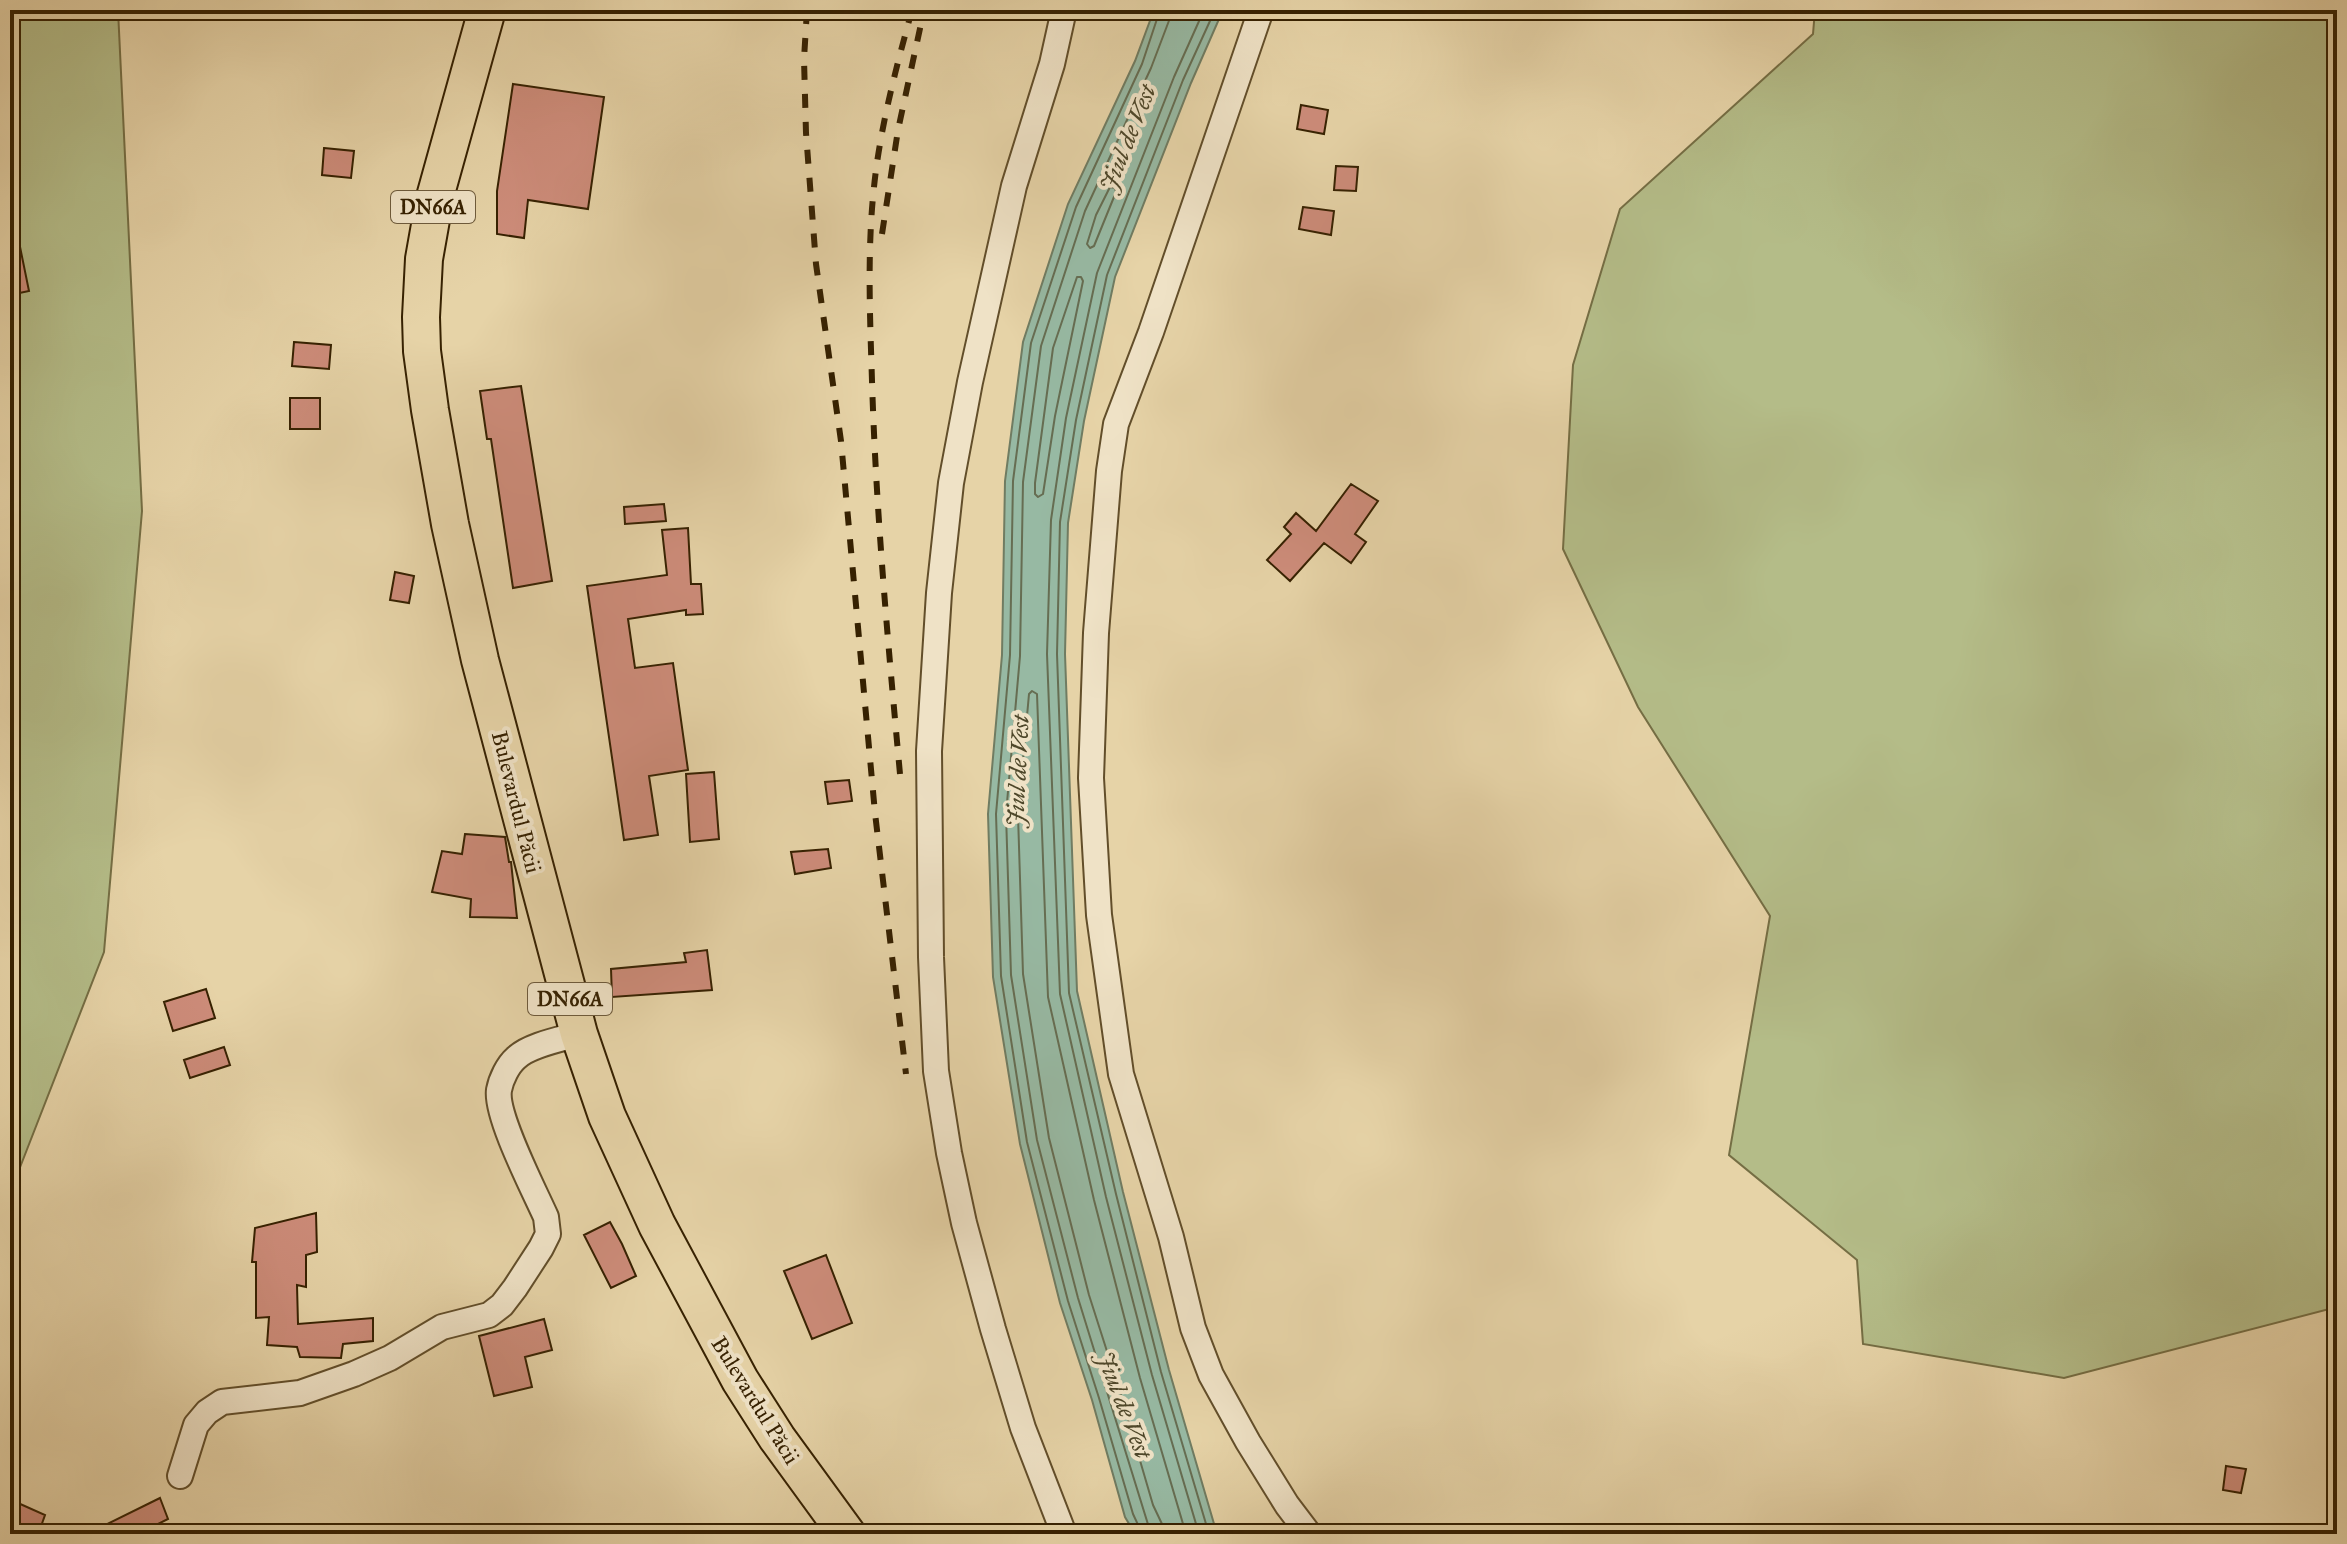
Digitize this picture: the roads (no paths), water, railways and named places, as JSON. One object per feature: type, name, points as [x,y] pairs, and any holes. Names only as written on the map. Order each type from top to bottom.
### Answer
[{"type":"main road","name":"Bulevardul Păcii","points":[[487,10],[459,104],[428,229],[422,285],[422,351],[450,524],[480,660],[579,1034],[607,1116],[629,1167],[714,1335],[777,1438],[847,1534]]},
{"type":"street","points":[[1064,10],[1052,64],[1014,186],[984,311],[951,483],[929,751],[931,957],[936,1071],[949,1153],[964,1223],[993,1329],[1023,1428],[1064,1534]]},
{"type":"street","points":[[1261,10],[1151,332],[1116,424],[1109,471],[1096,633],[1091,778],[1099,915],[1121,1074],[1171,1237],[1193,1328],[1211,1375],[1248,1442],[1309,1534]]},
{"type":"street","points":[[180,1476],[196,1425],[207,1412],[222,1402],[300,1393],[354,1374],[390,1358],[442,1327],[489,1315],[502,1305],[548,1234],[546,1217],[503,1118],[499,1092],[506,1072],[517,1056],[579,1034]]},
{"type":"water","name":"Jiul de Vest","points":[[1154,10],[1223,10],[1115,277],[1084,421],[1068,523],[1065,654],[1077,991],[1123,1192],[1169,1370],[1217,1534],[1135,1534],[1125,1517],[1092,1400],[1060,1303],[1020,1144],[993,977],[988,814],[1002,655],[1005,481],[1023,342],[1068,204],[1135,61]]},
{"type":"railway","points":[[807,10],[804,59],[806,133],[816,264],[841,441],[875,813],[906,1074]]},
{"type":"railway","points":[[900,774],[876,479],[870,260],[880,143],[912,10]]},
{"type":"railway","points":[[882,234],[898,130],[924,10]]}]
